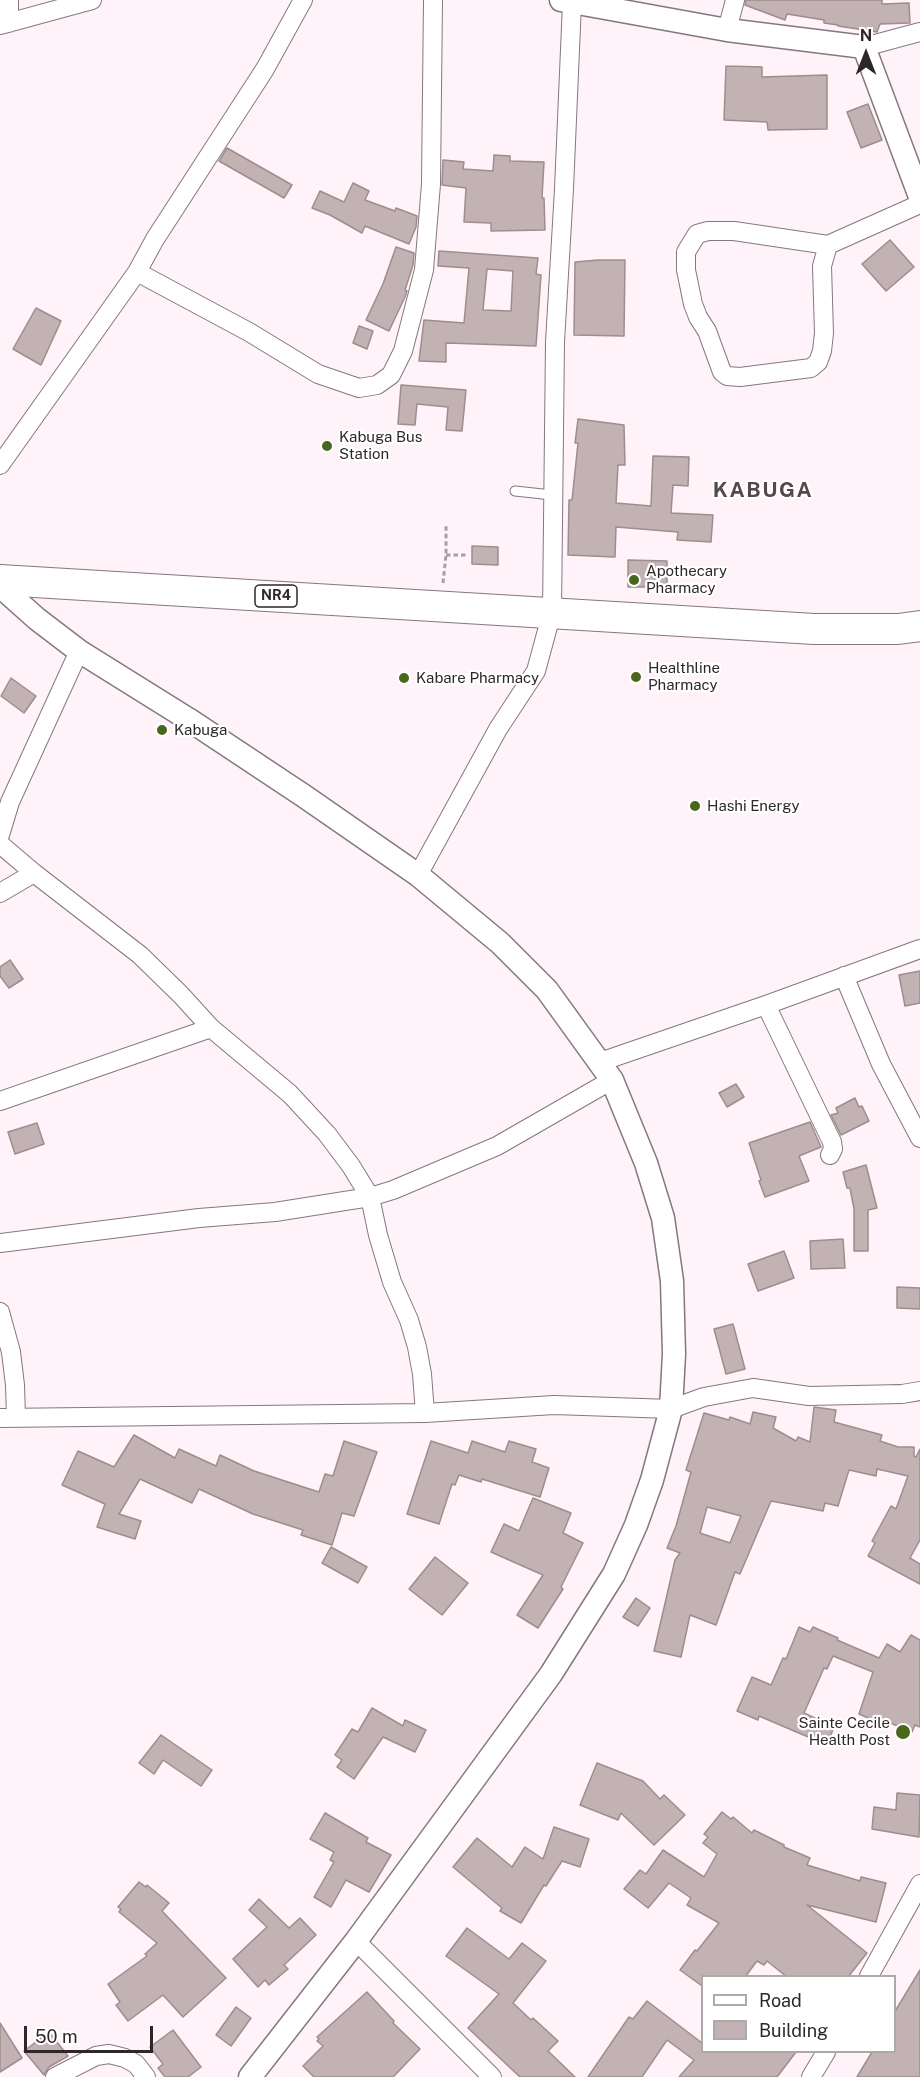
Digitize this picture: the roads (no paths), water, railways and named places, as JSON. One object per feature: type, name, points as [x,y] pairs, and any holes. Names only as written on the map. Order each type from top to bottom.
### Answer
[{"type":"highway","name":"NR4","points":[[0,580],[814,629],[898,629],[920,626]]},
{"type":"street","points":[[9,0],[5,24],[92,0]]},
{"type":"street","points":[[0,465],[69,376],[265,69],[303,0]]},
{"type":"street","points":[[136,272],[249,332],[318,374],[358,388],[377,385],[390,375],[403,351],[424,270],[431,184],[433,0]]},
{"type":"street","points":[[727,30],[735,0]]},
{"type":"street","points":[[418,875],[498,729],[536,671],[552,612],[555,342],[565,178],[566,2],[727,30],[864,47],[920,32]]},
{"type":"street","points":[[864,47],[920,197]]},
{"type":"street","points":[[828,245],[822,266],[824,333],[818,362],[811,368],[740,377],[727,376],[722,372],[707,331],[693,304],[686,270],[686,252],[697,234],[708,231],[734,231],[828,245],[920,204]]},
{"type":"street","points":[[0,586],[37,619],[79,651],[256,764],[418,875],[500,943],[547,990],[606,1071],[646,1163],[663,1218],[672,1281],[675,1353],[671,1409],[652,1480],[636,1525],[614,1574],[550,1674],[356,1941],[250,2077]]},
{"type":"street","points":[[0,835],[10,802],[79,651]]},
{"type":"street","points":[[0,844],[140,956],[181,995],[211,1028],[290,1094],[327,1134],[345,1158],[370,1197],[392,1282],[409,1320],[422,1374],[424,1413]]},
{"type":"street","points":[[0,893],[34,873]]},
{"type":"street","points":[[0,1243],[199,1218],[275,1212],[370,1197],[393,1190],[497,1146],[606,1071],[766,1005],[920,949]]},
{"type":"street","points":[[844,976],[881,1064],[920,1138]]},
{"type":"street","points":[[766,1005],[832,1142],[833,1149],[830,1155]]},
{"type":"street","points":[[0,1101],[211,1028]]},
{"type":"street","points":[[0,1312],[15,1385],[8,1417],[424,1413],[554,1405],[671,1409],[704,1397],[753,1388],[809,1396],[902,1394],[920,1391]]},
{"type":"street","points":[[870,1975],[920,1884]]},
{"type":"street","points":[[356,1941],[492,2077]]},
{"type":"street","points":[[811,2077],[825,2053]]},
{"type":"street","points":[[55,2077],[96,2055],[109,2054],[125,2058],[136,2064],[146,2077]]},
{"type":"lane","points":[[515,491],[552,495]]},
{"type":"place","name":"Kabuga Bus Station","points":[[327,446]]},
{"type":"place","name":"Apothecary Pharmacy","points":[[634,580]]},
{"type":"place","name":"Healthline Pharmacy","points":[[636,677]]},
{"type":"place","name":"Kabare Pharmacy","points":[[404,678]]},
{"type":"place","name":"Kabuga","points":[[162,730]]},
{"type":"place","name":"Hashi Energy","points":[[695,806]]},
{"type":"place","name":"Sainte Cecile Health Post","points":[[903,1732]]},
{"type":"district","name":"KABUGA","points":[[763,491]]}]
